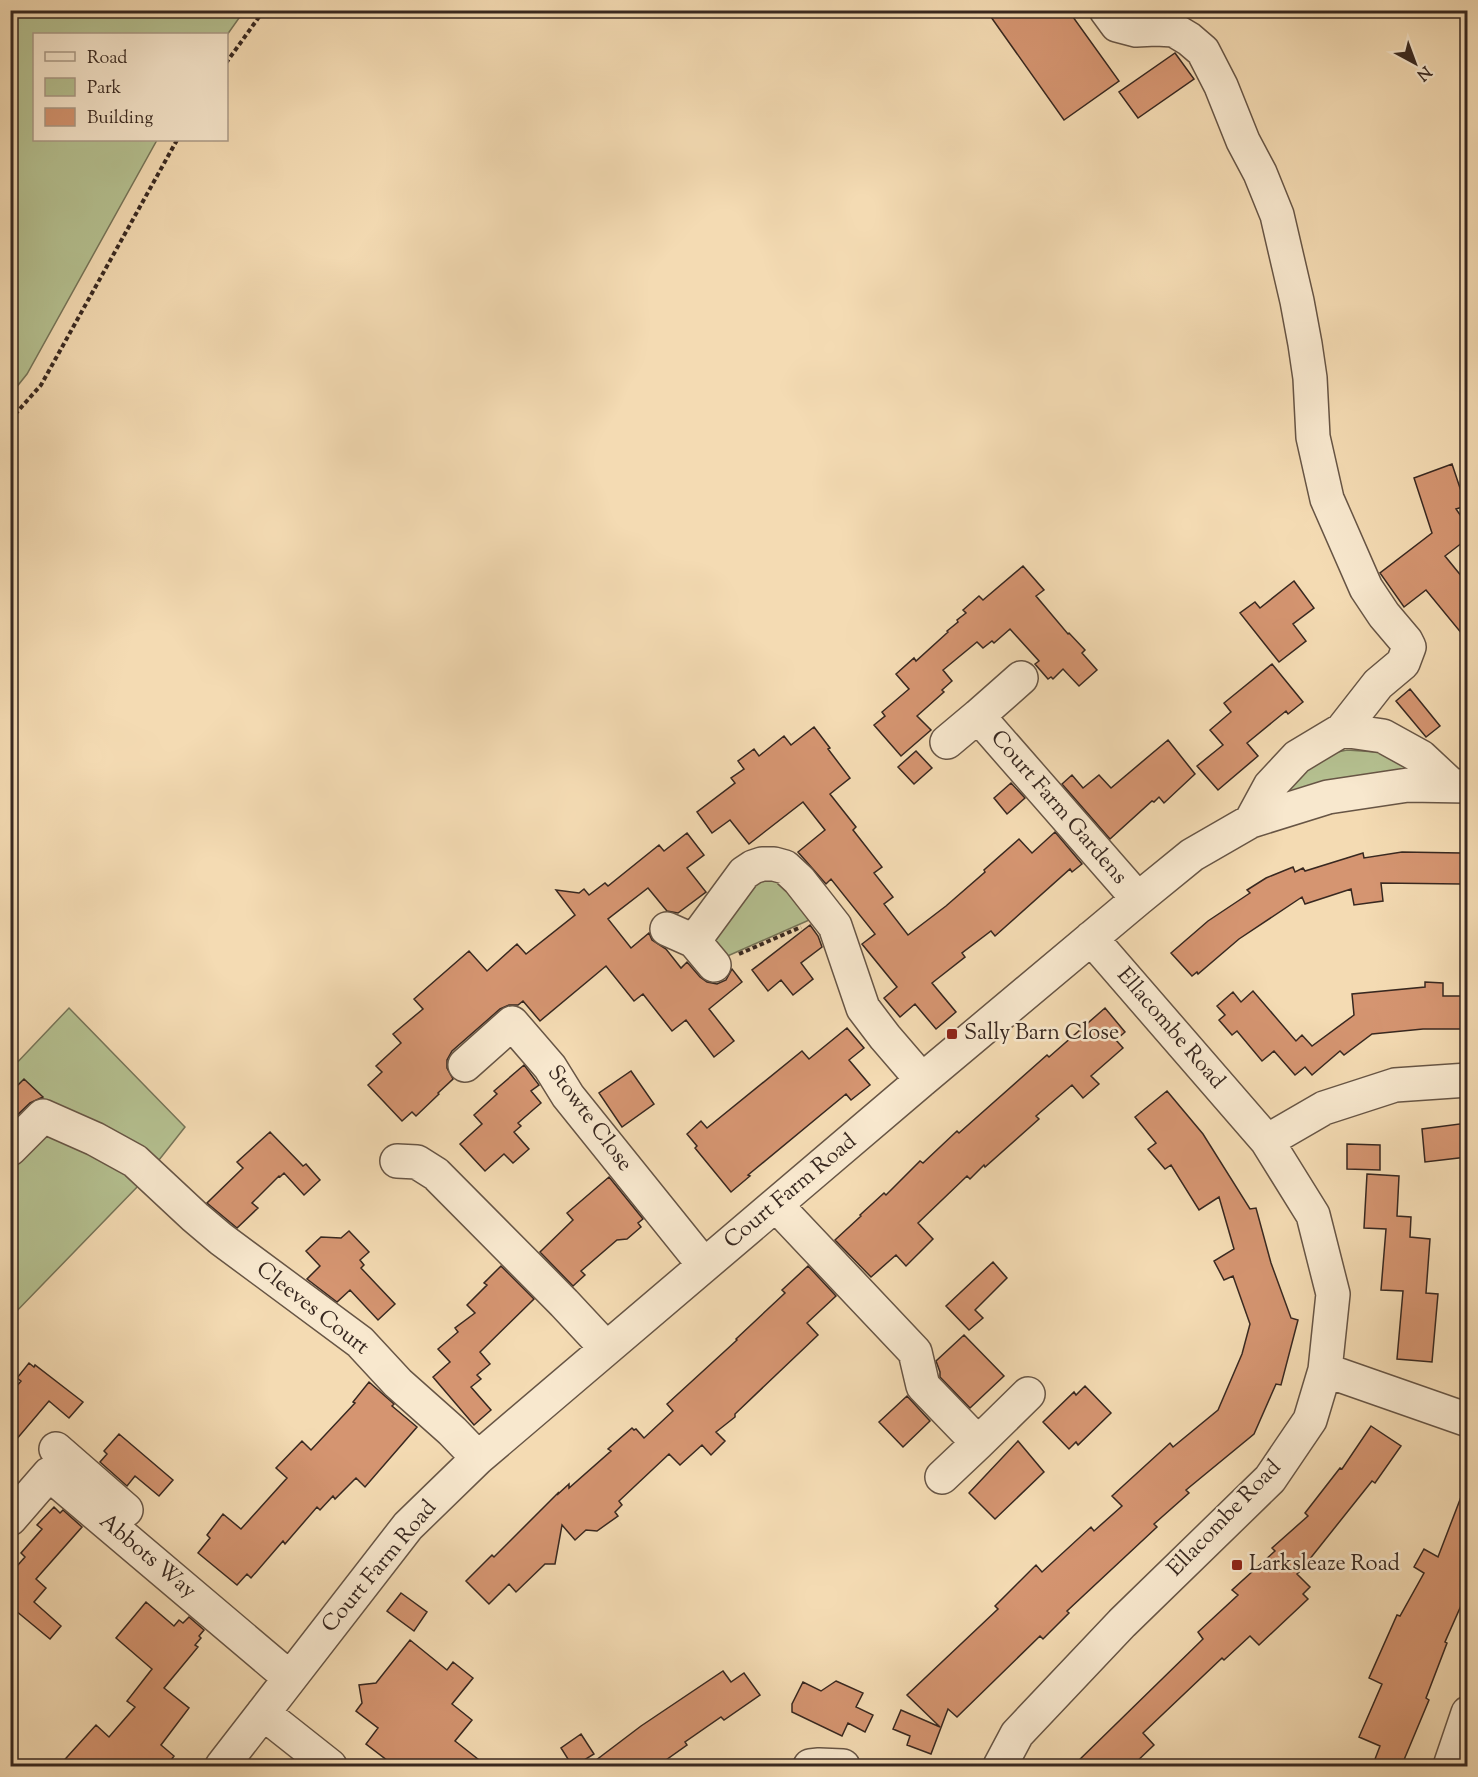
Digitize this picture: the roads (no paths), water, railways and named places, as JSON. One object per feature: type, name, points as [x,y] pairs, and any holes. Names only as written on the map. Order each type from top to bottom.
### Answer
[{"type":"street","points":[[1106,10],[1117,25],[1136,30],[1173,30],[1189,39],[1203,51],[1221,86],[1276,215],[1305,344],[1310,378],[1313,437],[1327,499],[1366,588],[1409,647],[1403,663],[1378,684],[1342,730],[1297,757],[1270,786],[1251,821]]},
{"type":"street","name":"Court Farm Gardens","points":[[947,742],[1021,678]]},
{"type":"street","name":"Court Farm Gardens","points":[[978,716],[1137,899]]},
{"type":"street","points":[[1342,730],[1383,736],[1421,757],[1459,785]]},
{"type":"street","name":"Court Farm Road","points":[[222,1767],[408,1526],[478,1458],[922,1080],[1192,855],[1251,821],[1328,797],[1408,785],[1459,785]]},
{"type":"street","points":[[692,945],[744,873],[762,864],[785,867],[799,880],[835,926],[863,1008],[922,1080]]},
{"type":"street","name":"Ellacombe Road","points":[[1000,1767],[1017,1734],[1025,1725],[1122,1623],[1270,1479],[1310,1420],[1324,1370],[1333,1294],[1313,1215],[1267,1141],[1091,938]]},
{"type":"street","name":"Stowte Close","points":[[465,1065],[512,1023],[550,1067],[568,1096],[704,1265]]},
{"type":"street","points":[[1267,1141],[1324,1108],[1395,1085],[1467,1080]]},
{"type":"street","name":"Cleeves Court","points":[[10,1149],[43,1116],[95,1139],[135,1161],[221,1239],[360,1342],[398,1383],[452,1431],[478,1458]]},
{"type":"street","points":[[397,1161],[417,1162],[436,1174],[606,1348]]},
{"type":"street","points":[[776,1205],[915,1352],[923,1386],[978,1443]]},
{"type":"street","points":[[1324,1370],[1467,1420]]},
{"type":"street","points":[[942,1478],[1028,1394]]},
{"type":"street","points":[[56,1449],[296,1670]]},
{"type":"street","name":"Abbots Way","points":[[10,1519],[49,1474],[296,1670]]},
{"type":"street","points":[[263,1713],[330,1767]]},
{"type":"street","points":[[1450,1767],[1467,1713]]},
{"type":"street","points":[[810,1767],[819,1765],[843,1767]]},
{"type":"place","name":"Sally Barn Close","points":[[952,1034]]},
{"type":"place","name":"Larksleaze Road","points":[[1237,1565]]}]
